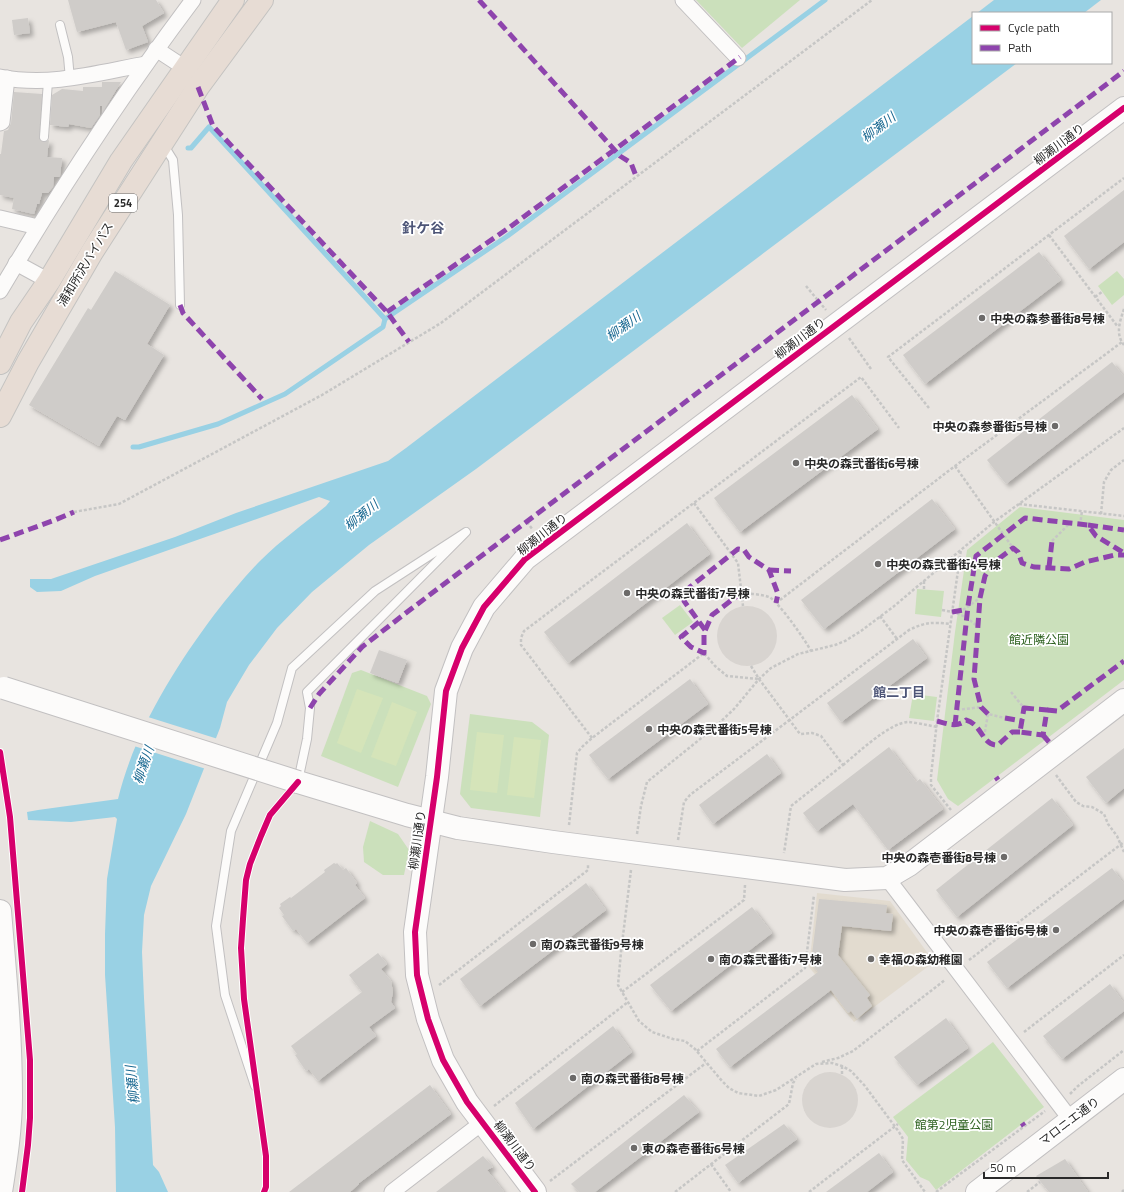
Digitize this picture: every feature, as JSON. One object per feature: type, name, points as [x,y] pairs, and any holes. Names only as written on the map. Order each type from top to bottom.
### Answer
[{"type":"highway","name":"浦和所沢バイパス","points":[[0,362],[21,322],[49,281],[121,161],[233,0]]},
{"type":"highway","name":"浦和所沢バイパス","points":[[0,416],[28,362],[92,252],[198,87],[262,0]]},
{"type":"street","points":[[0,291],[38,227],[146,64],[193,0]]},
{"type":"street","points":[[683,0],[738,58]]},
{"type":"street","points":[[156,50],[186,68],[198,87]]},
{"type":"street","points":[[0,123],[2,122],[3,78],[48,81],[70,79],[146,64]]},
{"type":"street","name":"柳瀬川通り","points":[[540,1189],[486,1116],[468,1102],[443,1060],[428,1019],[417,975],[415,932],[446,691],[462,648],[484,607],[525,559],[1124,108]]},
{"type":"street","points":[[0,218],[38,227]]},
{"type":"street","points":[[16,263],[49,281]]},
{"type":"street","points":[[2,687],[298,782],[458,828],[545,841],[845,880],[887,878],[910,865],[1124,700]]},
{"type":"street","points":[[887,878],[1071,1120]]},
{"type":"street","points":[[0,911],[5,1040],[11,1096],[10,1122],[1,1192]]},
{"type":"street","name":"マロニエ通り","points":[[976,1192],[1124,1079]]},
{"type":"street","points":[[392,1192],[486,1116]]},
{"type":"lane","points":[[60,25],[68,58],[70,79]]},
{"type":"lane","points":[[44,137],[48,81]]},
{"type":"lane","points":[[162,142],[173,160],[178,215],[180,305]]},
{"type":"lane","points":[[255,1086],[225,995],[216,926],[231,831],[277,723],[292,668],[375,591],[466,532],[307,692],[310,708],[298,782]]},
{"type":"path","points":[[74,512],[119,504],[322,396],[441,322],[872,0]]},
{"type":"path","points":[[928,408],[888,357],[1124,178]]},
{"type":"path","points":[[1049,235],[1118,327],[1124,345]]},
{"type":"path","points":[[806,286],[819,302]]},
{"type":"path","points":[[1095,297],[1102,292]]},
{"type":"path","points":[[1118,327],[1124,309]]},
{"type":"path","points":[[845,333],[871,369]]},
{"type":"path","points":[[776,603],[954,466],[1122,342]]},
{"type":"path","points":[[592,738],[522,645],[521,638],[524,631],[861,377],[899,428]]},
{"type":"path","points":[[636,840],[640,806],[647,782],[715,727],[734,709],[759,679],[771,668],[798,654],[845,641],[880,616],[994,522],[1124,428]]},
{"type":"path","points":[[1101,514],[1104,482],[1111,470],[1124,460]]},
{"type":"path","points":[[954,466],[1014,548]]},
{"type":"path","points":[[694,503],[738,563],[743,606]]},
{"type":"path","points":[[1019,504],[1124,516]]},
{"type":"path","points":[[1080,524],[1082,511]]},
{"type":"path","points":[[1052,541],[1070,523]]},
{"type":"path","points":[[954,814],[931,785],[931,776],[937,727],[938,703],[961,549]]},
{"type":"path","points":[[924,580],[924,589]]},
{"type":"path","points":[[741,593],[769,597],[776,603],[805,640],[811,651]]},
{"type":"path","points":[[963,610],[980,598]]},
{"type":"path","points":[[942,610],[967,616],[978,627]]},
{"type":"path","points":[[880,616],[897,639]]},
{"type":"path","points":[[678,845],[684,802],[690,795],[909,630],[923,623],[938,622],[951,624]]},
{"type":"path","points":[[568,831],[577,753],[592,738],[704,653],[715,666],[727,676],[759,679]]},
{"type":"path","points":[[752,666],[759,679],[800,734],[812,733],[821,736],[843,765]]},
{"type":"path","points":[[1011,692],[1024,708]]},
{"type":"path","points":[[956,710],[981,707]]},
{"type":"path","points":[[984,737],[988,714],[1005,718]]},
{"type":"path","points":[[916,723],[917,719]]},
{"type":"path","points":[[783,859],[791,806],[887,730],[907,722],[937,727]]},
{"type":"path","points":[[1054,773],[1076,802],[1104,814],[1108,824],[1117,836],[1124,852]]},
{"type":"path","points":[[964,964],[1124,842]]},
{"type":"path","points":[[438,985],[588,870],[589,859]]},
{"type":"path","points":[[632,864],[618,985],[639,1021],[652,1032],[673,1039],[685,1041],[729,1088],[738,1093],[759,1096],[776,1090],[816,1064],[838,1058],[853,1051],[950,976]]},
{"type":"path","points":[[622,992],[744,900],[746,879]]},
{"type":"path","points":[[696,1051],[805,968],[815,888]]},
{"type":"path","points":[[1019,1036],[1124,954]]},
{"type":"path","points":[[486,1116],[628,1002]]},
{"type":"path","points":[[1068,1096],[1078,1086],[1124,1050]]},
{"type":"path","points":[[540,1189],[706,1063]]},
{"type":"path","points":[[816,1064],[832,1064],[842,1066],[851,1071],[865,1086],[903,1139],[902,1160],[925,1192]]},
{"type":"path","points":[[842,1066],[842,1074]]},
{"type":"path","points":[[675,1192],[789,1104],[793,1083],[799,1075]]},
{"type":"path","points":[[936,1192],[1049,1109]]},
{"type":"path","points":[[809,1192],[898,1124]]},
{"type":"path","points":[[711,1164],[731,1192]]},
{"type":"path","points":[[1027,1192],[1040,1182]]},
{"type":"shaded area","points":[[741,606],[753,606],[764,611],[772,619],[777,630],[775,648],[764,661],[753,666],[741,666],[730,661],[722,653],[717,642],[717,630],[722,619],[730,611]]},
{"type":"shaded area","name":"幸福の森幼稚園","points":[[817,893],[890,901],[934,962],[854,1022],[809,967]]},
{"type":"shaded area","points":[[824,1072],[836,1072],[846,1076],[854,1084],[858,1094],[858,1106],[854,1116],[846,1124],[836,1128],[824,1128],[814,1124],[806,1116],[802,1106],[802,1094],[806,1084],[814,1076]]},
{"type":"green space","points":[[696,0],[800,0],[742,48]]},
{"type":"green space","points":[[1117,271],[1124,279],[1124,295],[1112,305],[1098,286]]},
{"type":"green space","name":"館近隣公園","points":[[1020,507],[1124,520],[1124,680],[958,806],[948,799],[937,780],[955,632],[967,550]]},
{"type":"green space","points":[[917,589],[944,591],[941,617],[915,614]]},
{"type":"green space","points":[[680,605],[693,622],[675,635],[662,618]]},
{"type":"green space","points":[[361,670],[427,696],[431,704],[398,787],[321,756],[352,673]]},
{"type":"green space","points":[[357,689],[383,698],[361,753],[337,743]]},
{"type":"green space","points":[[913,694],[937,697],[934,721],[909,718]]},
{"type":"green space","points":[[392,702],[417,712],[396,766],[371,757]]},
{"type":"green space","points":[[470,714],[532,722],[549,735],[540,817],[471,808],[460,794]]},
{"type":"green space","points":[[477,732],[504,735],[497,793],[470,790]]},
{"type":"green space","points":[[514,737],[541,740],[534,798],[507,795]]},
{"type":"green space","points":[[370,821],[398,834],[409,850],[404,875],[383,875],[364,862],[363,847]]},
{"type":"green space","name":"館第2児童公園","points":[[993,1042],[1044,1107],[936,1190],[929,1181],[920,1177],[906,1160],[908,1137],[893,1117]]},
{"type":"water","points":[[994,0],[1101,0],[1085,12],[978,12]]},
{"type":"water","name":"柳瀬川","points":[[972,17],[972,64],[1016,64],[476,469],[369,545],[312,592],[277,628],[249,665],[227,702],[220,728],[186,814],[151,886],[144,915],[142,952],[153,1165],[159,1172],[168,1192],[116,1192],[115,1127],[105,975],[105,934],[107,879],[117,819],[115,817],[71,822],[28,820],[27,812],[118,799],[125,774],[145,726],[170,680],[199,636],[231,594],[261,560],[326,506],[330,501],[319,497],[95,576],[61,591],[37,592],[30,587],[30,579],[51,579],[175,537],[236,513],[388,461]]},
{"type":"pier","points":[[148,717],[218,739],[206,769],[134,746]]},
{"type":"building","points":[[68,0],[156,0],[164,13],[142,26],[148,42],[126,50],[116,22],[77,32]]},
{"type":"building","points":[[28,18],[30,33],[14,35],[12,20]]},
{"type":"building","points":[[102,82],[121,82],[102,113],[102,106],[100,106],[100,115],[91,128],[69,124],[68,127],[50,125],[52,95],[62,89],[83,91],[83,87],[102,87]]},
{"type":"building","points":[[14,92],[42,94],[39,139],[43,142],[49,140],[47,157],[62,158],[60,176],[54,177],[53,187],[48,193],[42,193],[34,214],[12,209],[14,198],[0,195],[0,154],[4,131],[8,130],[11,123]]},
{"type":"building","points":[[1124,190],[1124,242],[1089,269],[1064,236]]},
{"type":"building","name":"中央の森参番街8号棟","points":[[1039,252],[1061,280],[925,384],[903,355]]},
{"type":"building","points":[[115,271],[170,305],[147,344],[164,355],[125,420],[117,416],[99,446],[29,405],[88,308],[91,310]]},
{"type":"building","name":"中央の森参番街5号棟","points":[[1112,362],[1124,377],[1124,392],[1006,484],[987,460]]},
{"type":"building","name":"中央の森弐番街6号棟","points":[[852,395],[878,429],[740,532],[714,498]]},
{"type":"building","name":"中央の森弐番街4号棟","points":[[932,499],[955,529],[824,629],[801,600]]},
{"type":"building","name":"中央の森弐番街7号棟","points":[[687,523],[710,554],[568,663],[544,632]]},
{"type":"building","points":[[913,639],[927,658],[841,722],[827,703]]},
{"type":"building","points":[[379,650],[407,660],[398,683],[370,673]]},
{"type":"building","name":"中央の森弐番街5号棟","points":[[690,679],[708,704],[608,779],[589,755]]},
{"type":"building","points":[[889,747],[916,782],[920,779],[943,809],[888,850],[853,804],[817,831],[803,813]]},
{"type":"building","points":[[1124,748],[1124,788],[1106,803],[1086,777]]},
{"type":"building","points":[[767,754],[781,773],[713,824],[699,805]]},
{"type":"building","name":"中央の森壱番街8号棟","points":[[1052,798],[1073,825],[957,917],[936,890]]},
{"type":"building","points":[[334,863],[337,863],[343,870],[346,868],[357,883],[355,885],[365,898],[307,943],[296,929],[293,931],[282,916],[284,915],[279,908],[281,906],[280,904],[290,897],[291,898],[325,872],[324,870]]},
{"type":"building","name":"中央の森壱番街6号棟","points":[[1112,868],[1124,884],[1124,899],[1007,988],[987,962]]},
{"type":"building","name":"南の森弐番街9号棟","points":[[586,883],[606,910],[480,1006],[460,979]]},
{"type":"building","points":[[819,899],[887,905],[886,913],[893,914],[891,931],[842,926],[838,955],[870,995],[867,998],[872,1006],[857,1019],[851,1011],[848,1013],[831,990],[730,1067],[716,1049],[818,972],[811,962]]},
{"type":"building","name":"南の森弐番街7号棟","points":[[752,907],[772,933],[671,1011],[650,985]]},
{"type":"building","points":[[378,953],[387,964],[381,969],[391,981],[393,992],[391,1002],[395,1008],[369,1027],[376,1036],[318,1081],[309,1069],[306,1071],[295,1055],[297,1054],[291,1046],[362,992],[349,975]]},
{"type":"building","points":[[1110,984],[1124,1003],[1124,1011],[1062,1059],[1043,1036]]},
{"type":"building","points":[[946,1018],[968,1048],[917,1085],[894,1057]]},
{"type":"building","name":"南の森弐番街8号棟","points":[[613,1026],[632,1052],[533,1129],[515,1103]]},
{"type":"building","points":[[430,1085],[451,1114],[359,1183],[350,1192],[289,1192]]},
{"type":"building","name":"東の森壱番街6号棟","points":[[684,1095],[699,1112],[595,1192],[579,1192],[571,1184]]},
{"type":"building","points":[[784,1124],[797,1139],[738,1183],[725,1165]]},
{"type":"building","points":[[879,1153],[893,1172],[867,1192],[826,1192]]},
{"type":"building","points":[[483,1156],[493,1167],[487,1170],[504,1192],[436,1192]]},
{"type":"building","points":[[1065,1159],[1088,1192],[1049,1192],[1036,1176]]},
{"type":"waterway","points":[[188,148],[191,148],[209,127],[385,319],[506,237],[825,0]]},
{"type":"waterway","points":[[133,447],[139,447],[218,424],[285,394],[383,327],[385,319]]},
{"type":"marked path","points":[[479,0],[620,156],[631,163],[636,176]]},
{"type":"marked path","points":[[387,312],[510,227],[740,57]]},
{"type":"marked path","points":[[310,708],[319,694],[362,647],[1124,71]]},
{"type":"marked path","points":[[198,87],[213,126],[387,312],[409,342]]},
{"type":"marked path","points":[[180,305],[183,313],[262,399]]},
{"type":"marked path","points":[[0,540],[74,512]]},
{"type":"marked path","points":[[955,725],[968,606],[976,556],[1025,518],[1088,525],[1096,536],[1124,553]]},
{"type":"marked path","points":[[1088,525],[1124,530]]},
{"type":"marked path","points":[[1049,567],[1052,541]]},
{"type":"marked path","points":[[988,714],[981,707],[974,679],[980,598],[985,576],[992,564],[1013,548],[1018,552],[1022,563],[1034,567],[1069,569],[1085,562],[1115,555],[1124,555]]},
{"type":"marked path","points":[[705,630],[684,601],[684,594],[690,587],[738,549],[744,550],[749,557],[769,570],[778,594],[776,603]]},
{"type":"marked path","points":[[769,570],[791,571]]},
{"type":"marked path","points":[[699,622],[681,637],[691,647],[704,653],[704,633],[712,615],[741,593]]},
{"type":"marked path","points":[[952,612],[963,610]]},
{"type":"marked path","points":[[1047,710],[1057,711],[1124,661]]},
{"type":"marked path","points":[[1024,708],[1047,710],[1043,735],[1020,732],[1024,708]]},
{"type":"marked path","points":[[1005,718],[1022,721]]},
{"type":"marked path","points":[[937,721],[956,725],[966,720],[976,726],[988,742],[998,745],[1012,732],[1020,732]]},
{"type":"marked path","points":[[1043,735],[1049,742]]},
{"type":"cycle path","points":[[535,1192],[467,1102],[443,1060],[428,1019],[417,975],[415,932],[437,777],[446,691],[462,648],[484,607],[525,559],[1124,108]]},
{"type":"cycle path","points":[[0,752],[10,817],[30,1060],[30,1118],[22,1192]]},
{"type":"cycle path","points":[[264,1192],[266,1187],[266,1156],[244,999],[241,948],[246,880],[250,864],[270,815],[298,782]]},
{"type":"place","name":"中央の森参番街8号棟","points":[[982,318]]},
{"type":"place","name":"中央の森参番街5号棟","points":[[1055,426]]},
{"type":"place","name":"中央の森弐番街6号棟","points":[[796,463]]},
{"type":"place","name":"中央の森弐番街4号棟","points":[[878,564]]},
{"type":"place","name":"中央の森弐番街7号棟","points":[[627,593]]},
{"type":"place","name":"中央の森弐番街5号棟","points":[[649,729]]},
{"type":"place","name":"中央の森壱番街8号棟","points":[[1004,857]]},
{"type":"place","name":"中央の森壱番街6号棟","points":[[1056,930]]},
{"type":"place","name":"南の森弐番街9号棟","points":[[533,944]]},
{"type":"place","name":"南の森弐番街7号棟","points":[[711,959]]},
{"type":"place","name":"幸福の森幼稚園","points":[[871,959]]},
{"type":"place","name":"南の森弐番街8号棟","points":[[573,1078]]},
{"type":"place","name":"東の森壱番街6号棟","points":[[634,1148]]},
{"type":"district","name":"針ケ谷","points":[[423,227]]},
{"type":"district","name":"館二丁目","points":[[899,692]]}]
